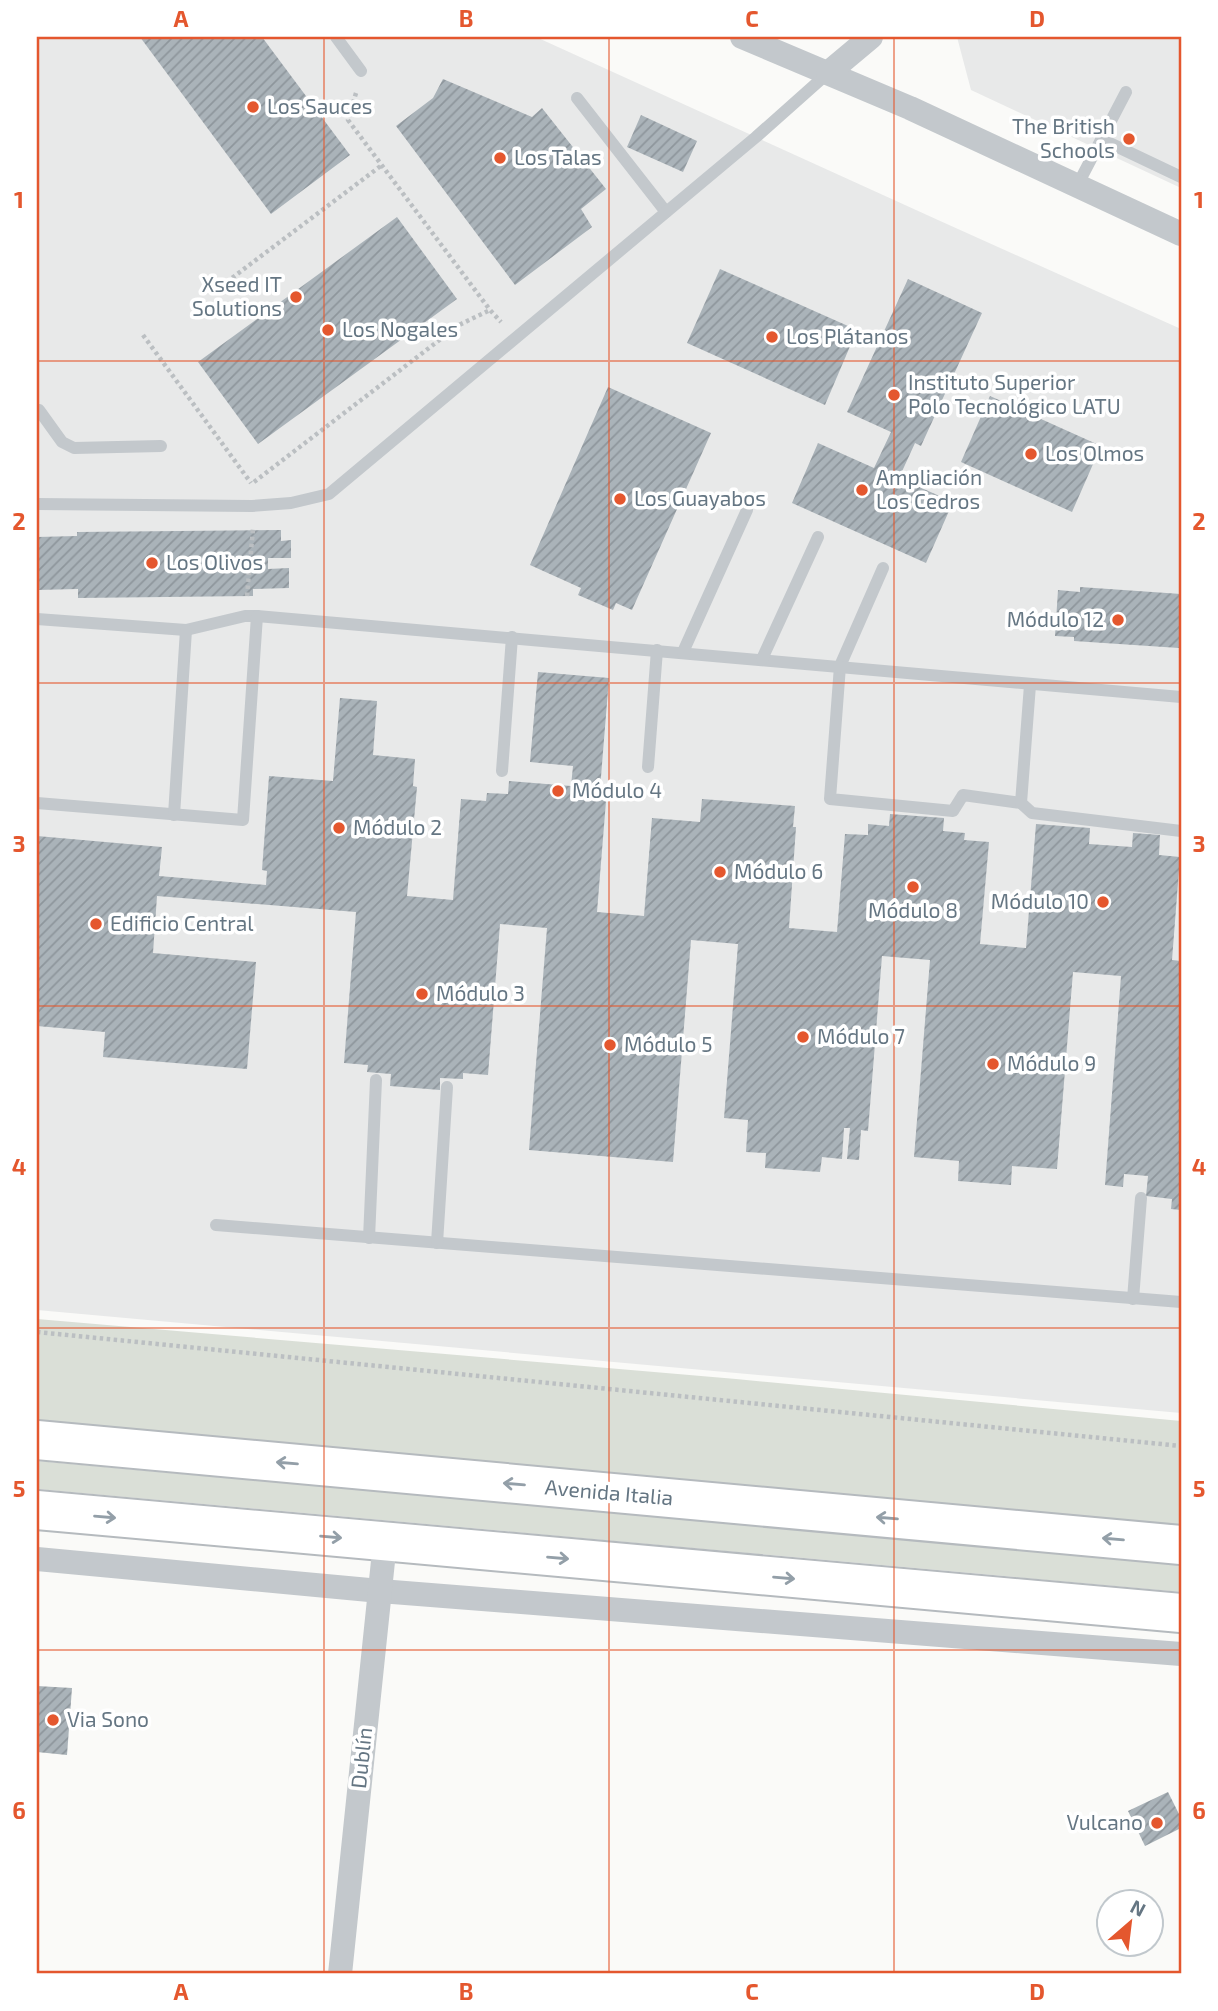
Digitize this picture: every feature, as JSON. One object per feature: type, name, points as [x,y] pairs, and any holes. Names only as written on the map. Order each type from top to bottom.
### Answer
[{"type":"main road","name":"Avenida Italia","points":[[37,1440],[1181,1545]]},
{"type":"main road","points":[[37,1510],[1169,1612]]},
{"type":"street","points":[[742,37],[910,108],[1181,234]]},
{"type":"street","points":[[828,73],[871,37]]},
{"type":"street","name":"Dublín","points":[[340,1974],[385,1542]]},
{"type":"street","points":[[37,1559],[380,1591],[1181,1654]]},
{"type":"street","points":[[1153,1651],[1169,1612]]},
{"type":"lane","points":[[335,37],[362,71]]},
{"type":"lane","points":[[37,504],[252,506],[291,503],[329,494],[756,137],[828,73]]},
{"type":"lane","points":[[1077,186],[1126,92]]},
{"type":"lane","points":[[577,99],[666,212]]},
{"type":"lane","points":[[1101,139],[1181,177]]},
{"type":"lane","points":[[39,410],[62,442],[74,448],[161,446]]},
{"type":"lane","points":[[683,652],[747,510]]},
{"type":"lane","points":[[762,659],[818,537]]},
{"type":"lane","points":[[883,568],[840,666],[830,799],[953,810],[963,795],[1021,803],[1032,813],[1181,831]]},
{"type":"lane","points":[[37,803],[243,820],[251,616]]},
{"type":"lane","points":[[37,619],[186,631],[251,616],[1181,696]]},
{"type":"lane","points":[[174,815],[186,631]]},
{"type":"lane","points":[[502,771],[512,638]]},
{"type":"lane","points":[[648,767],[657,650]]},
{"type":"lane","points":[[1021,803],[1030,685]]},
{"type":"lane","points":[[369,1238],[376,1080]]},
{"type":"lane","points":[[437,1243],[447,1087]]},
{"type":"lane","points":[[1133,1298],[1141,1198]]},
{"type":"lane","points":[[216,1226],[1181,1302]]},
{"type":"path","points":[[362,71],[348,120],[490,310],[516,338]]},
{"type":"path","points":[[207,289],[224,284],[382,165]]},
{"type":"path","points":[[252,484],[459,325],[490,310]]},
{"type":"path","points":[[143,335],[252,484],[252,506]]},
{"type":"path","points":[[251,616],[253,530]]},
{"type":"path","points":[[37,1332],[1181,1446]]},
{"type":"shaded area","points":[[37,37],[536,37],[1181,329],[1181,1413],[37,1310]]},
{"type":"shaded area","name":"The British Schools","points":[[957,37],[1181,37],[1181,188],[971,90]]},
{"type":"shaded area","points":[[37,1319],[736,1379],[1181,1421],[1181,1536],[37,1435]]},
{"type":"shaded area","points":[[37,1461],[1181,1563],[1181,1592],[37,1489]]},
{"type":"building","name":"Los Sauces","points":[[140,37],[262,37],[350,155],[271,214]]},
{"type":"building","name":"Los Talas","points":[[443,79],[532,117],[542,108],[606,189],[581,209],[592,227],[515,285],[396,126],[433,98]]},
{"type":"building","points":[[641,115],[697,141],[683,172],[627,147]]},
{"type":"building","name":"Los Nogales","points":[[397,217],[457,299],[258,444],[198,362]]},
{"type":"building","name":"Los Plátanos","points":[[720,269],[857,330],[825,405],[687,343]]},
{"type":"building","points":[[908,279],[982,313],[921,446],[915,443],[899,478],[953,502],[926,563],[792,503],[818,443],[874,468],[891,432],[847,412]]},
{"type":"building","name":"Los Guayabos","points":[[608,387],[711,433],[632,610],[616,603],[613,610],[578,595],[581,588],[530,565]]},
{"type":"building","name":"Los Olmos","points":[[990,396],[1101,446],[1072,512],[961,462]]},
{"type":"building","name":"Los Olivos","points":[[281,530],[281,541],[291,540],[291,558],[268,558],[268,569],[289,568],[289,588],[253,589],[253,596],[78,598],[78,589],[37,590],[37,537],[77,536],[77,532]]},
{"type":"building","name":"Módulo 12","points":[[1080,587],[1181,594],[1179,648],[1074,641],[1074,637],[1055,636],[1058,590],[1080,592]]},
{"type":"building","points":[[538,672],[609,678],[600,789],[607,789],[597,912],[644,916],[652,818],[700,822],[702,799],[795,806],[789,928],[837,932],[845,834],[868,835],[868,824],[889,826],[890,814],[944,818],[943,831],[965,833],[964,840],[989,842],[980,944],[1026,948],[1036,824],[1090,828],[1089,844],[1132,847],[1133,833],[1160,835],[1159,855],[1180,857],[1172,960],[1181,961],[1181,1210],[1171,1209],[1172,1199],[1146,1196],[1148,1176],[1124,1174],[1123,1187],[1105,1185],[1121,976],[1073,972],[1057,1169],[1012,1166],[1011,1185],[958,1181],[959,1161],[914,1157],[930,960],[882,956],[868,1131],[861,1130],[859,1160],[847,1159],[850,1128],[844,1128],[842,1159],[822,1157],[820,1172],[765,1168],[766,1153],[746,1152],[748,1120],[724,1118],[738,944],[691,940],[673,1162],[529,1150],[547,928],[500,924],[488,1075],[463,1073],[463,1079],[440,1078],[440,1090],[390,1086],[391,1074],[367,1072],[368,1065],[344,1063],[356,912],[157,896],[153,953],[256,962],[247,1069],[103,1057],[105,1032],[37,1026],[37,836],[162,847],[159,876],[266,885],[267,871],[262,870],[269,776],[333,781],[340,698],[377,701],[373,755],[415,759],[413,786],[417,787],[407,896],[453,900],[461,799],[486,801],[487,793],[508,794],[509,781],[571,786],[573,766],[530,762]]},
{"type":"building","name":"Via Sono","points":[[37,1686],[72,1688],[67,1755],[37,1752]]},
{"type":"building","name":"Vulcano","points":[[1168,1792],[1181,1818],[1181,1828],[1145,1846],[1128,1811]]},
{"type":"place","name":"Los Sauces","points":[[253,107]]},
{"type":"place","name":"The British Schools","points":[[1129,139]]},
{"type":"place","name":"Los Talas","points":[[500,158]]},
{"type":"place","name":"Xseed IT Solutions","points":[[296,297]]},
{"type":"place","name":"Los Nogales","points":[[328,330]]},
{"type":"place","name":"Los Plátanos","points":[[772,337]]},
{"type":"place","name":"Instituto Superior Polo Tecnológico LATU","points":[[894,395]]},
{"type":"place","name":"Los Olmos","points":[[1031,454]]},
{"type":"place","name":"Ampliación Los Cedros","points":[[862,490]]},
{"type":"place","name":"Los Guayabos","points":[[620,499]]},
{"type":"place","name":"Los Olivos","points":[[152,563]]},
{"type":"place","name":"Módulo 12","points":[[1118,620]]},
{"type":"place","name":"Módulo 4","points":[[558,791]]},
{"type":"place","name":"Módulo 2","points":[[339,828]]},
{"type":"place","name":"Módulo 6","points":[[720,872]]},
{"type":"place","name":"Módulo 8","points":[[913,887]]},
{"type":"place","name":"Módulo 10","points":[[1103,902]]},
{"type":"place","name":"Edificio Central","points":[[96,924]]},
{"type":"place","name":"Módulo 3","points":[[422,994]]},
{"type":"place","name":"Módulo 7","points":[[803,1037]]},
{"type":"place","name":"Módulo 5","points":[[610,1045]]},
{"type":"place","name":"Módulo 9","points":[[993,1064]]},
{"type":"place","name":"Via Sono","points":[[53,1720]]},
{"type":"place","name":"Vulcano","points":[[1157,1823]]}]
